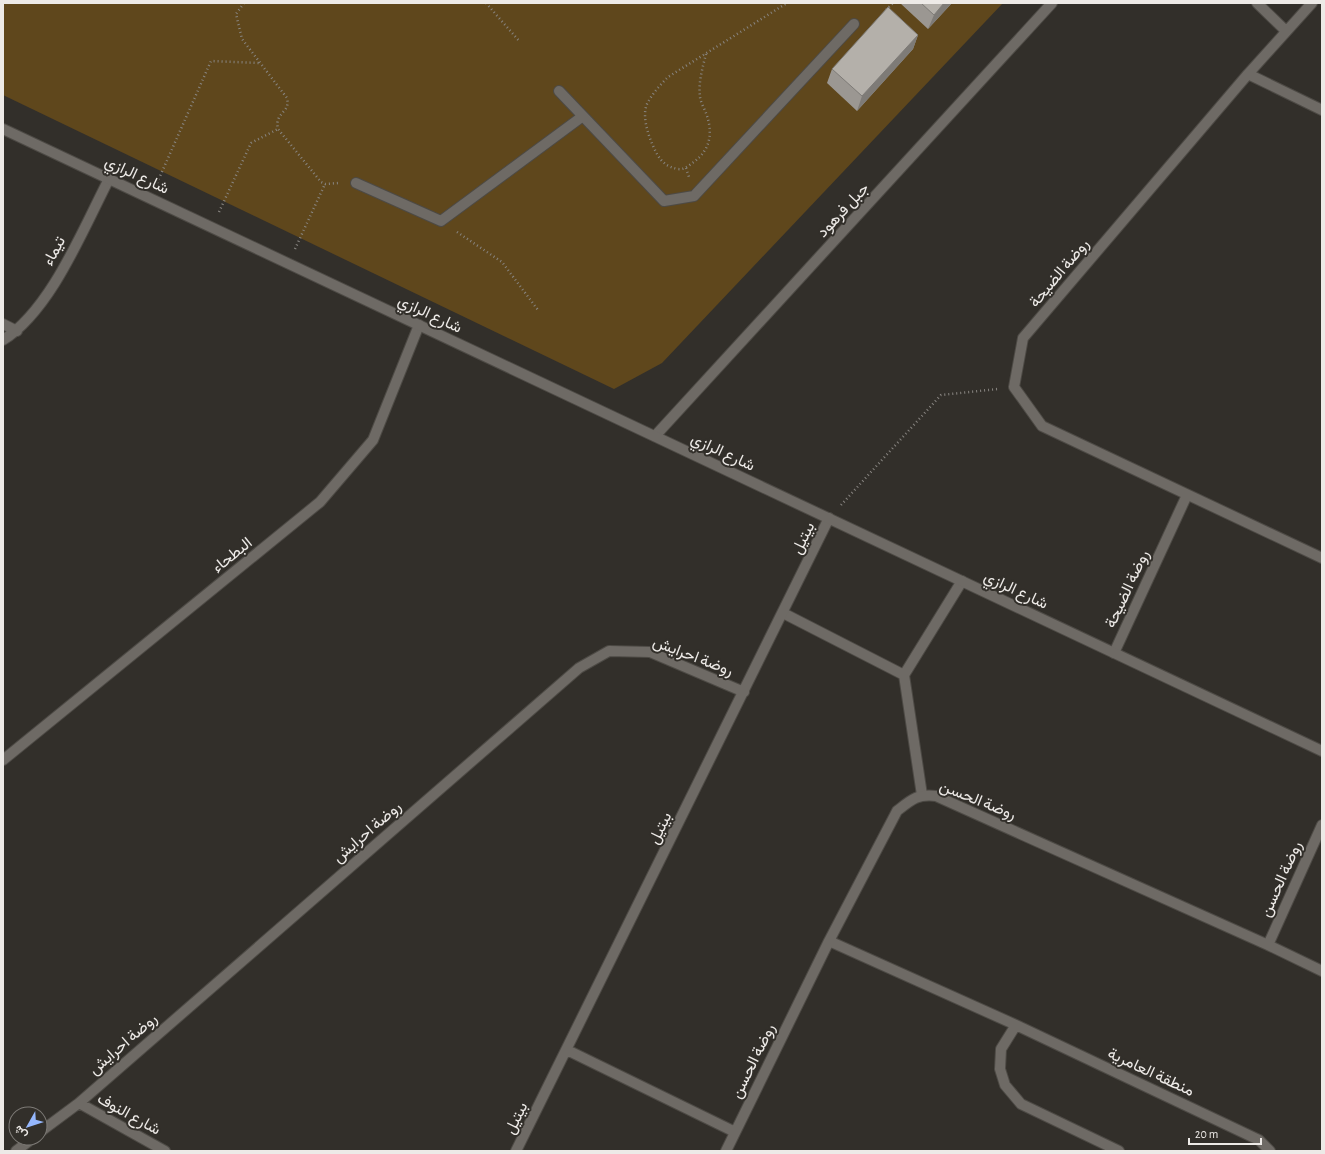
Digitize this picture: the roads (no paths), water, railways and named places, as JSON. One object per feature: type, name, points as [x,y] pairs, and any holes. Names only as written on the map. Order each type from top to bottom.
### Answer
[{"type":"street","name":"جبل فرهود","points":[[655,436],[1052,3]]},
{"type":"street","points":[[1257,3],[1286,31]]},
{"type":"street","name":"روضة الضيحة","points":[[1114,653],[1187,495],[1042,426],[1014,387],[1023,338],[1248,74],[1312,3]]},
{"type":"street","points":[[559,91],[664,201],[694,196],[854,24]]},
{"type":"street","points":[[1248,74],[1322,110]]},
{"type":"street","points":[[356,183],[441,221],[583,116]]},
{"type":"street","name":"شارع الرازي","points":[[3,129],[1322,751]]},
{"type":"street","name":"تيماء","points":[[3,340],[17,331],[50,291],[109,179]]},
{"type":"street","points":[[3,324],[17,331]]},
{"type":"street","name":"البطحاء","points":[[3,760],[320,502],[372,440],[419,325]]},
{"type":"street","points":[[1187,495],[1322,558]]},
{"type":"street","name":"بيتيل","points":[[516,1151],[829,518]]},
{"type":"street","points":[[922,795],[904,675],[962,581]]},
{"type":"street","points":[[783,613],[904,675]]},
{"type":"street","name":"روضة احرايش","points":[[48,1126],[79,1102],[578,668],[609,651],[650,652],[744,692]]},
{"type":"street","name":"روضة الحسن","points":[[726,1151],[829,942],[897,811],[910,800],[922,795],[936,796],[1268,945],[1322,971]]},
{"type":"street","name":"روضة الحسن","points":[[1268,945],[1322,825]]},
{"type":"street","name":"منطقة العامرية","points":[[829,942],[1016,1025],[1259,1140],[1270,1151]]},
{"type":"street","points":[[1016,1025],[1002,1049],[1000,1069],[1005,1085],[1021,1104],[1119,1151]]},
{"type":"street","points":[[567,1050],[735,1132]]},
{"type":"street","name":"شارع النوف","points":[[79,1102],[165,1151]]}]
